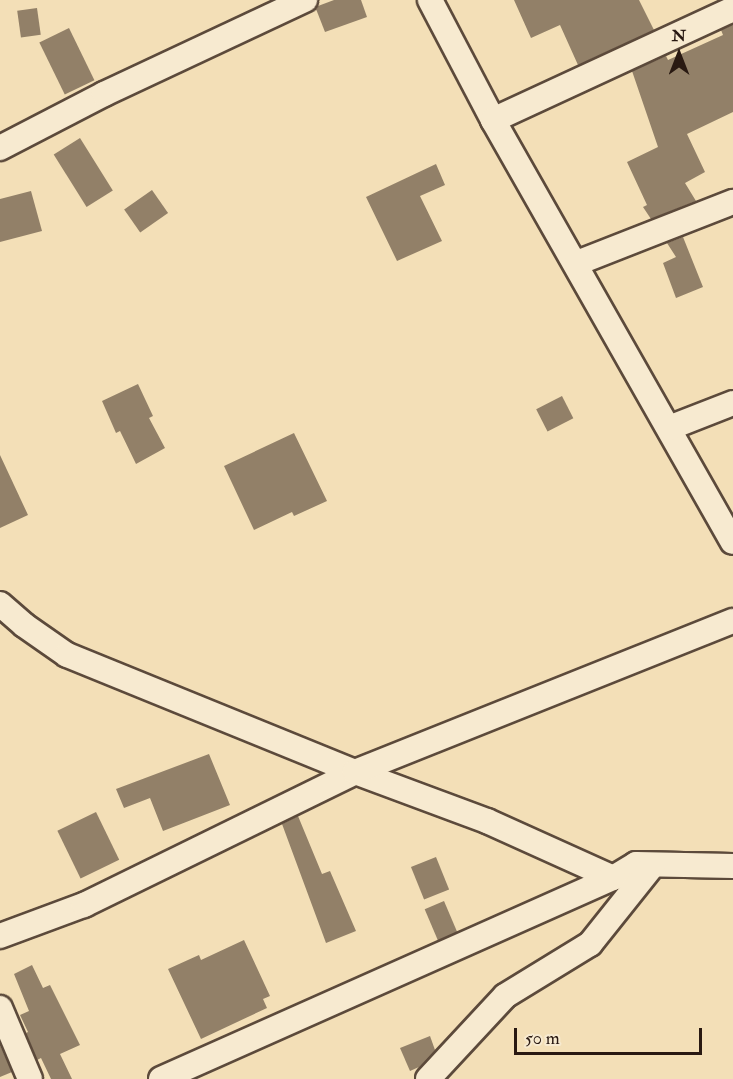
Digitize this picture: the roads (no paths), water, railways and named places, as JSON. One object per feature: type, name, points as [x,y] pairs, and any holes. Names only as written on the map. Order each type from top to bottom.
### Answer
[{"type":"street","points":[[0,148],[104,94],[305,0]]},
{"type":"street","points":[[430,0],[493,120],[577,263],[733,542]]},
{"type":"street","points":[[493,120],[733,9]]},
{"type":"street","points":[[577,263],[733,202]]},
{"type":"street","points":[[669,429],[733,403]]},
{"type":"street","points":[[0,603],[24,625],[67,655],[355,772],[487,821],[613,878]]},
{"type":"street","points":[[0,936],[84,905],[355,772],[733,621]]},
{"type":"street","points":[[161,1079],[613,878],[636,864],[733,866]]},
{"type":"street","points":[[428,1079],[505,996],[590,944],[653,865]]},
{"type":"street","points":[[0,1008],[30,1079]]}]
